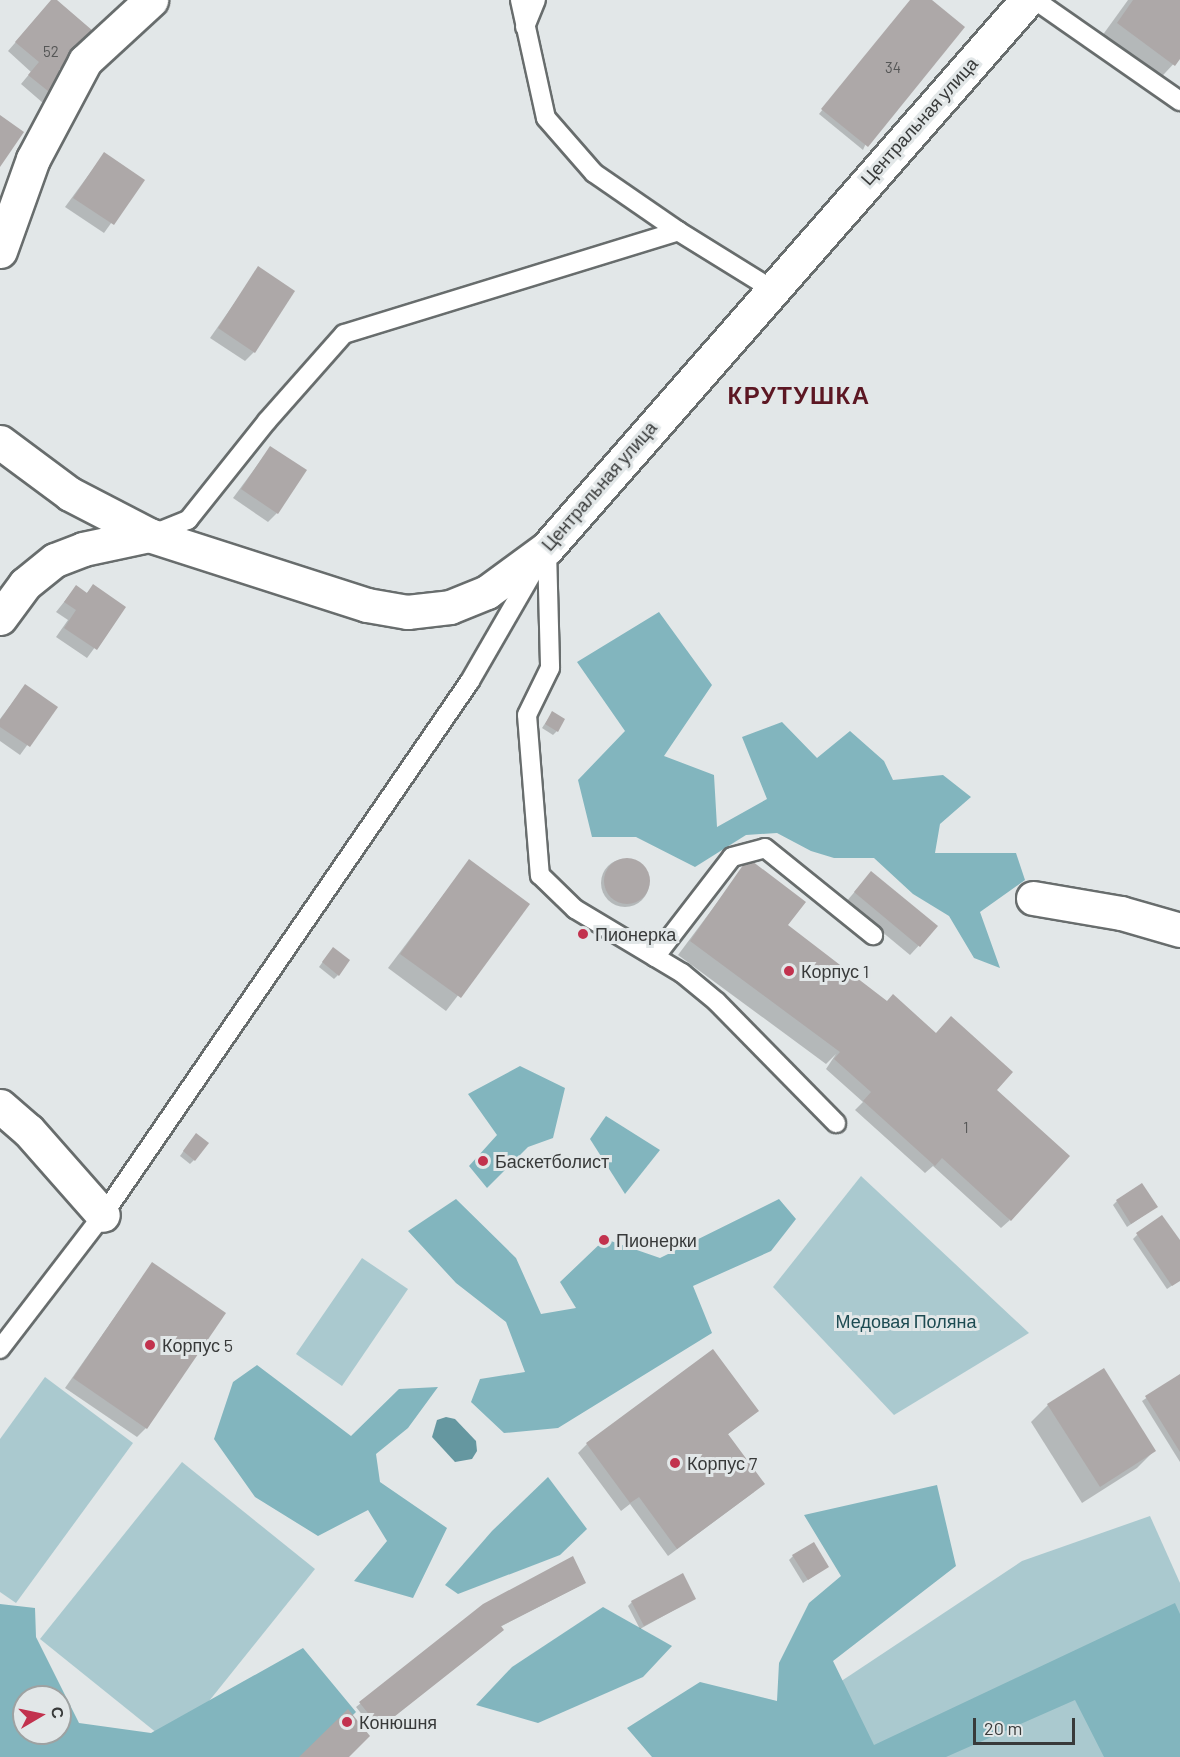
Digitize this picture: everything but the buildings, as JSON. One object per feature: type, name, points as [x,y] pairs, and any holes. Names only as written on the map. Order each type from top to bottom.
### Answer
[{"type":"street","points":[[0,251],[33,159],[85,61],[150,0]]},
{"type":"street","name":"Центральная улица","points":[[0,442],[70,494],[149,535],[367,605],[407,612],[450,607],[487,592],[547,548],[770,288],[1027,0]]},
{"type":"street","points":[[0,618],[25,584],[55,560],[83,549],[149,535]]},
{"type":"street","points":[[1033,898],[1121,913],[1180,930]]},
{"type":"street","points":[[0,1106],[28,1130],[103,1215]]},
{"type":"lane","points":[[520,0],[524,29],[546,118],[594,173],[678,231],[770,288]]},
{"type":"lane","points":[[524,29],[536,0]]},
{"type":"lane","points":[[1035,0],[1180,101]]},
{"type":"lane","points":[[149,535],[188,520],[267,421],[344,334],[678,231]]},
{"type":"lane","points":[[547,548],[550,668],[527,715],[540,875],[575,909],[682,973],[717,1002],[836,1123]]},
{"type":"lane","points":[[0,1349],[103,1215],[470,681],[547,548]]},
{"type":"lane","points":[[655,957],[732,857],[765,848],[873,935]]},
{"type":"green space","name":"Медовая Поляна","points":[[861,1176],[1029,1333],[894,1415],[773,1287]]},
{"type":"green space","points":[[362,1258],[408,1289],[342,1386],[296,1354]]},
{"type":"green space","points":[[45,1377],[133,1443],[16,1603],[0,1592],[0,1439]]},
{"type":"green space","points":[[182,1462],[315,1569],[173,1746],[40,1639]]},
{"type":"green space","points":[[1150,1516],[1180,1583],[1180,1757],[727,1757],[1022,1561]]},
{"type":"shaded area","points":[[659,612],[712,685],[664,756],[714,775],[717,827],[767,799],[742,737],[782,722],[817,758],[850,731],[884,761],[893,780],[943,775],[971,797],[940,824],[935,853],[1016,853],[1025,880],[980,912],[1000,968],[974,958],[949,916],[913,894],[874,858],[834,858],[811,851],[777,833],[746,835],[695,867],[636,837],[592,837],[578,780],[625,731],[577,662]]},
{"type":"shaded area","points":[[520,1066],[565,1088],[553,1138],[528,1147],[487,1188],[469,1166],[497,1135],[468,1094]]},
{"type":"shaded area","points":[[606,1116],[660,1150],[625,1194],[590,1139]]},
{"type":"shaded area","points":[[456,1199],[516,1258],[541,1314],[576,1308],[560,1282],[605,1239],[660,1258],[779,1199],[796,1219],[771,1251],[693,1286],[712,1333],[558,1428],[504,1433],[471,1402],[480,1379],[525,1372],[506,1322],[456,1283],[408,1231]]},
{"type":"shaded area","points":[[257,1365],[351,1436],[399,1389],[438,1387],[408,1428],[376,1454],[380,1482],[447,1528],[413,1598],[354,1581],[387,1541],[368,1510],[318,1536],[255,1497],[214,1439],[233,1382]]},
{"type":"shaded area","points":[[446,1417],[455,1419],[476,1441],[477,1451],[472,1459],[455,1462],[432,1437],[437,1420]]},
{"type":"shaded area","points":[[548,1477],[587,1529],[560,1555],[458,1594],[445,1585],[492,1531]]},
{"type":"shaded area","points":[[937,1485],[956,1566],[833,1661],[874,1745],[1175,1603],[1180,1614],[1180,1757],[1104,1757],[1075,1700],[946,1757],[652,1757],[627,1728],[700,1682],[777,1701],[779,1663],[809,1603],[841,1576],[804,1515]]},
{"type":"shaded area","points":[[0,1604],[35,1608],[36,1637],[60,1685],[12,1685],[12,1745],[72,1745],[72,1709],[79,1723],[151,1733],[303,1648],[356,1712],[310,1757],[0,1757]]},
{"type":"shaded area","points":[[603,1607],[672,1646],[643,1677],[538,1723],[476,1705],[512,1667]]},
{"type":"place","name":"Пионерка","points":[[583,934]]},
{"type":"place","name":"Корпус 1","points":[[789,971]]},
{"type":"place","name":"Баскетболист","points":[[483,1161]]},
{"type":"place","name":"Пионерки","points":[[604,1240]]},
{"type":"place","name":"Корпус 5","points":[[150,1345]]},
{"type":"place","name":"Корпус 7","points":[[675,1463]]},
{"type":"place","name":"Конюшня","points":[[347,1722]]},
{"type":"district","name":"КРУТУШКА","points":[[799,395]]}]
